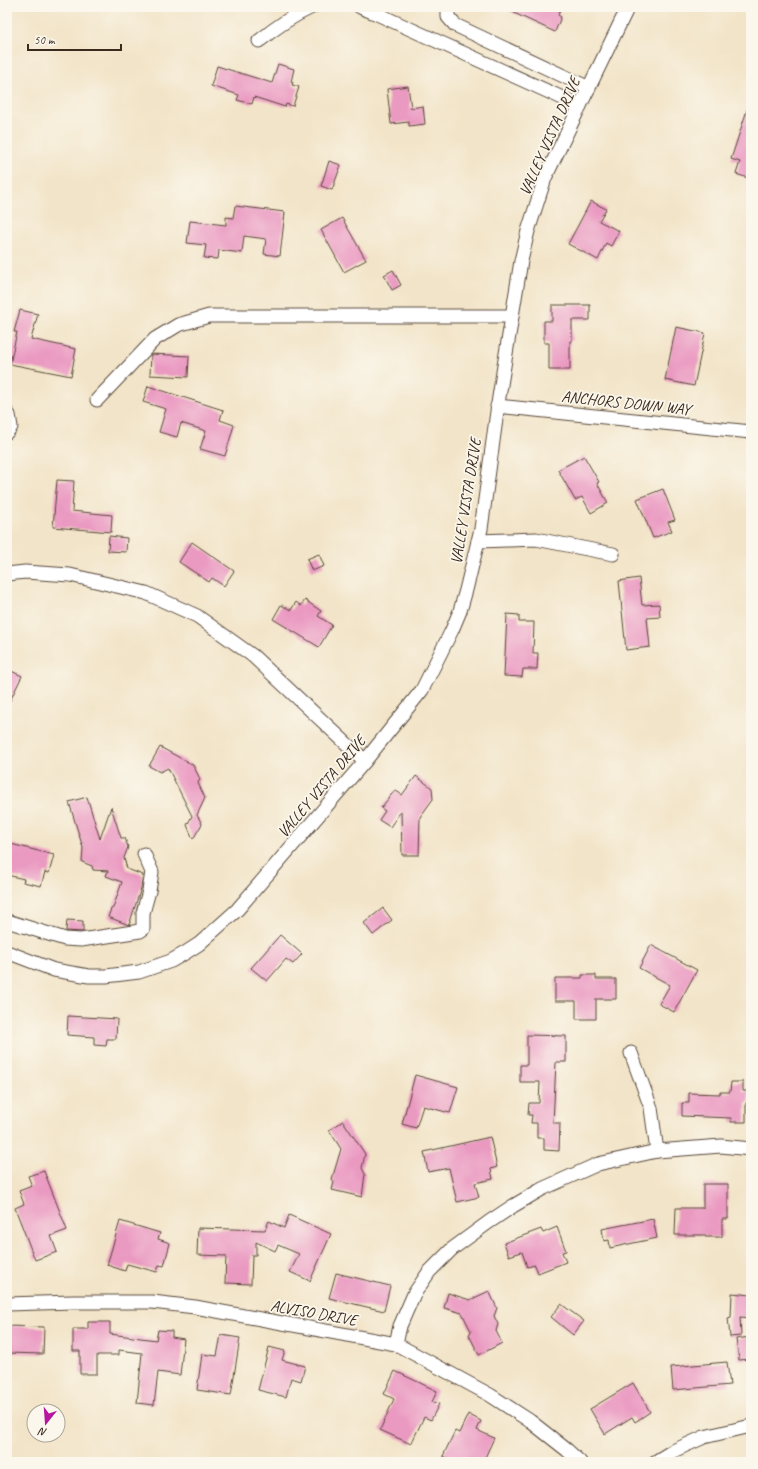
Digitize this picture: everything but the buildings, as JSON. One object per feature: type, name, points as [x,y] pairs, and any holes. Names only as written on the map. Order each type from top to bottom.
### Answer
[{"type":"street","points":[[259,41],[292,16],[312,7]]},
{"type":"street","points":[[360,7],[580,106]]},
{"type":"street","points":[[448,7],[448,17],[454,25],[589,88]]},
{"type":"street","name":"VALLEY VISTA DRIVE","points":[[7,952],[54,970],[89,976],[106,976],[133,973],[155,967],[170,961],[199,944],[237,910],[365,761],[422,690],[460,611],[481,529],[497,406],[520,261],[536,204],[545,178],[628,7]]},
{"type":"street","points":[[97,400],[155,339],[178,324],[209,316],[512,316]]},
{"type":"street","name":"ANCHORS DOWN WAY","points":[[497,406],[751,432]]},
{"type":"street","points":[[7,413],[9,415],[11,427],[7,432]]},
{"type":"street","points":[[478,541],[536,539],[612,554]]},
{"type":"street","points":[[7,574],[25,572],[70,575],[146,593],[197,616],[252,656],[365,761]]},
{"type":"street","points":[[7,921],[65,940],[82,940],[140,931],[143,929],[144,913],[152,872],[144,854]]},
{"type":"street","points":[[632,1053],[651,1108],[657,1151]]},
{"type":"street","points":[[396,1344],[400,1326],[414,1294],[429,1272],[452,1249],[513,1206],[542,1189],[598,1164],[657,1151],[721,1146],[751,1149]]},
{"type":"street","name":"ALVISO DRIVE","points":[[7,1304],[152,1302],[195,1307],[396,1344],[490,1395],[530,1421],[580,1462]]},
{"type":"street","points":[[655,1462],[673,1451],[704,1437],[751,1426]]}]
